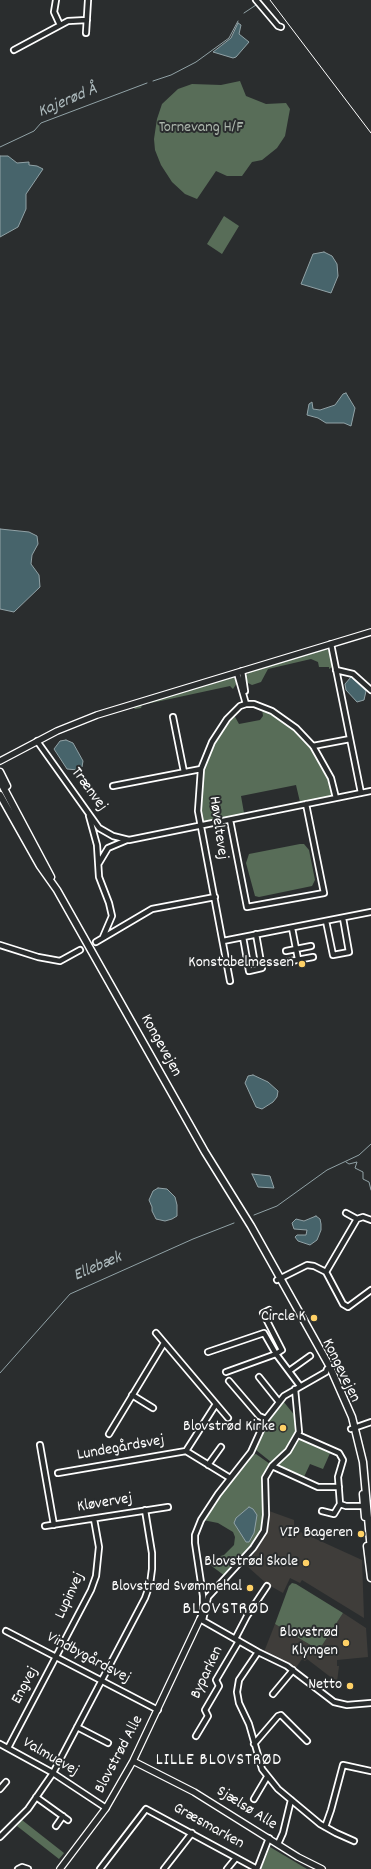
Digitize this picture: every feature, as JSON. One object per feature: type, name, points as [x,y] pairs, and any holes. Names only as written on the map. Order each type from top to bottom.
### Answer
[{"type":"main road","points":[[0,772],[16,802],[27,829]]},
{"type":"main road","name":"Kongevejen","points":[[0,781],[27,829],[56,890]]},
{"type":"main road","name":"Kongevejen","points":[[0,795],[242,1215],[327,1369],[353,1429],[359,1462],[371,1578]]},
{"type":"main road","name":"Kongevejen","points":[[278,1279],[330,1367],[346,1401],[363,1462],[371,1551]]},
{"type":"street","points":[[56,0],[54,12],[60,25]]},
{"type":"street","points":[[86,33],[88,0]]},
{"type":"street","points":[[256,0],[278,26],[281,27]]},
{"type":"street","points":[[14,50],[60,25],[73,20],[87,20]]},
{"type":"street","points":[[0,761],[37,741],[97,715],[371,632]]},
{"type":"street","points":[[331,644],[362,793]]},
{"type":"street","points":[[336,670],[354,674],[371,690]]},
{"type":"street","points":[[240,672],[246,704],[259,705],[286,720],[313,746],[331,778],[336,798]]},
{"type":"street","name":"Høveltevej","points":[[230,981],[215,897],[200,826],[198,799],[201,769],[212,742],[219,729],[235,709],[246,704]]},
{"type":"street","points":[[173,717],[184,772]]},
{"type":"street","points":[[313,746],[350,739]]},
{"type":"street","name":"Trænvej","points":[[37,741],[99,828],[129,840]]},
{"type":"street","name":"Trænvej","points":[[113,786],[201,769]]},
{"type":"street","points":[[98,865],[108,848],[129,840],[371,791]]},
{"type":"street","points":[[230,820],[248,907],[324,893],[306,804]]},
{"type":"street","points":[[88,812],[97,845],[99,877],[109,903],[112,916],[103,937]]},
{"type":"street","points":[[96,942],[152,910],[215,897]]},
{"type":"street","points":[[223,941],[371,912]]},
{"type":"street","points":[[326,921],[333,955],[349,952],[343,918]]},
{"type":"street","points":[[292,928],[298,959]]},
{"type":"street","points":[[243,937],[249,971],[262,968],[256,934]]},
{"type":"street","points":[[0,945],[38,957],[60,961],[80,950]]},
{"type":"street","points":[[286,951],[311,946]]},
{"type":"street","points":[[286,962],[313,957]]},
{"type":"street","points":[[346,1213],[357,1219]]},
{"type":"street","points":[[326,1272],[357,1219],[363,1217],[371,1220]]},
{"type":"street","points":[[278,1279],[307,1265],[314,1266],[326,1272],[345,1306],[352,1306],[371,1290]]},
{"type":"street","points":[[226,1372],[276,1354],[282,1348],[263,1313],[269,1310]]},
{"type":"street","points":[[156,1333],[228,1418]]},
{"type":"street","points":[[208,1352],[262,1333],[265,1334],[276,1354],[300,1386]]},
{"type":"street","points":[[109,1434],[164,1343]]},
{"type":"street","points":[[289,1371],[310,1356]]},
{"type":"street","points":[[206,1596],[196,1555],[196,1535],[201,1520],[230,1478],[252,1451],[266,1420],[284,1396],[326,1372],[327,1369]]},
{"type":"street","points":[[259,1377],[279,1402]]},
{"type":"street","points":[[229,1381],[259,1416],[266,1420]]},
{"type":"street","points":[[295,1389],[299,1417],[298,1435],[288,1451],[272,1466],[265,1478],[266,1523],[261,1537],[206,1596],[199,1620],[258,1652],[279,1661],[337,1704],[347,1705],[371,1703]]},
{"type":"street","points":[[132,1395],[153,1408]]},
{"type":"street","points":[[186,1451],[216,1404]]},
{"type":"street","points":[[353,1429],[371,1422]]},
{"type":"street","points":[[298,1435],[339,1453],[342,1456],[343,1460],[338,1476],[340,1504],[334,1514],[322,1512]]},
{"type":"street","points":[[40,1445],[54,1525]]},
{"type":"street","points":[[208,1465],[221,1447]]},
{"type":"street","name":"Lundegårdsvej","points":[[58,1473],[186,1451],[230,1478]]},
{"type":"street","points":[[272,1466],[318,1487],[339,1487]]},
{"type":"street","points":[[340,1504],[346,1506],[364,1506]]},
{"type":"street","name":"Kløvervej","points":[[45,1526],[168,1507]]},
{"type":"street","points":[[0,1837],[18,1820],[53,1772],[145,1598],[150,1584],[152,1553],[145,1510]]},
{"type":"street","name":"Lupinvej","points":[[56,1657],[91,1590],[96,1576],[99,1547],[94,1519]]},
{"type":"street","points":[[237,1640],[247,1616],[267,1586]]},
{"type":"street","name":"Blovstrød Alle","points":[[60,1869],[106,1808],[134,1761],[199,1620]]},
{"type":"street","name":"Vindbygårdsvej","points":[[6,1631],[158,1710]]},
{"type":"street","name":"Byparken","points":[[196,1736],[208,1716],[205,1710],[219,1686],[216,1680],[237,1640]]},
{"type":"street","points":[[258,1652],[239,1680],[237,1692],[239,1703],[249,1724],[258,1760],[267,1777],[291,1800],[325,1827],[354,1841]]},
{"type":"street","name":"Engvej","points":[[8,1748],[56,1657]]},
{"type":"street","points":[[273,1694],[293,1670]]},
{"type":"street","points":[[254,1744],[278,1716],[281,1715],[307,1741]]},
{"type":"street","points":[[77,1727],[108,1743]]},
{"type":"street","name":"Valmuevej","points":[[0,1744],[53,1772],[106,1808]]},
{"type":"street","name":"Sjælsø Alle","points":[[134,1761],[194,1792],[278,1844],[322,1869]]},
{"type":"street","points":[[325,1827],[331,1810],[342,1765],[371,1771]]},
{"type":"street","points":[[254,1799],[267,1777]]},
{"type":"street","points":[[0,1789],[6,1782]]},
{"type":"street","points":[[36,1797],[68,1820]]},
{"type":"street","points":[[278,1844],[284,1833],[291,1800]]},
{"type":"street","name":"Græsmarken","points":[[100,1869],[146,1808],[257,1869]]},
{"type":"street","points":[[56,1826],[63,1816]]},
{"type":"street","points":[[164,1869],[192,1833]]},
{"type":"street","points":[[257,1869],[269,1838]]},
{"type":"street","points":[[227,1869],[236,1858]]},
{"type":"street","points":[[18,1869],[22,1867],[28,1869]]},
{"type":"shaded area","name":"Blovstrød Skole","points":[[269,1511],[294,1520],[294,1529],[362,1560],[364,1618],[302,1580],[300,1583],[290,1578],[283,1593],[267,1584],[247,1566],[266,1534],[269,1524]]},
{"type":"shaded area","name":"Blovstrød Klyngen","points":[[343,1613],[366,1628],[368,1657],[337,1660],[337,1666],[339,1666],[337,1682],[307,1659],[305,1661],[302,1659],[295,1669],[280,1659],[264,1652],[275,1624],[319,1650]]},
{"type":"green space","name":"Tornevang H/F","points":[[240,81],[246,96],[266,104],[286,103],[290,109],[285,136],[277,148],[262,160],[252,162],[242,176],[227,176],[216,171],[197,199],[185,194],[172,182],[161,165],[155,150],[154,139],[157,119],[162,104],[178,89],[192,84],[221,85]]},
{"type":"green space","points":[[224,216],[239,226],[222,254],[207,244]]},
{"type":"green space","points":[[327,649],[331,653],[334,666],[329,669],[329,667],[319,667],[318,662],[311,659],[268,669],[261,682],[252,685],[248,683],[245,677],[250,671]]},
{"type":"green space","points":[[233,676],[237,683],[233,689],[230,686],[142,705],[141,708],[135,709],[133,707]]},
{"type":"green space","points":[[262,709],[293,728],[309,744],[322,764],[329,779],[332,797],[281,808],[280,806],[300,802],[296,785],[241,796],[244,813],[255,813],[203,823],[200,801],[201,781],[211,747],[220,731],[232,716],[234,715],[239,724],[260,720],[263,716]]},
{"type":"green space","points":[[304,844],[309,850],[315,880],[312,886],[259,897],[255,896],[246,863],[249,854]]},
{"type":"green space","points":[[283,1401],[296,1417],[298,1434],[288,1449],[275,1462],[271,1462],[256,1450],[267,1422]]},
{"type":"green space","points":[[299,1440],[306,1440],[331,1451],[323,1469],[310,1464],[303,1479],[276,1466],[289,1455]]},
{"type":"green space","points":[[256,1454],[270,1464],[264,1474],[262,1483],[264,1522],[262,1530],[256,1543],[235,1562],[225,1576],[205,1561],[224,1555],[234,1545],[235,1537],[233,1532],[218,1523],[203,1520],[219,1496],[249,1457]]},
{"type":"green space","points":[[292,1583],[343,1613],[319,1650],[275,1624],[289,1586]]},
{"type":"green space","points":[[22,1820],[64,1853],[59,1859],[17,1826]]},
{"type":"green space","points":[[270,1847],[307,1869],[261,1869]]},
{"type":"water","points":[[238,23],[241,25],[239,34],[249,42],[236,57],[233,58],[213,52],[231,38]]},
{"type":"water","points":[[0,156],[8,156],[17,163],[29,162],[29,165],[37,166],[43,169],[26,194],[26,209],[18,227],[0,237]]},
{"type":"water","points":[[324,252],[332,256],[337,264],[338,276],[331,293],[301,284],[313,254]]},
{"type":"water","points":[[346,393],[355,408],[351,426],[344,423],[326,423],[318,418],[307,415],[309,404],[312,402],[313,409],[320,410],[335,405],[343,394]]},
{"type":"water","points":[[0,529],[29,532],[37,536],[38,544],[32,555],[31,564],[39,575],[40,587],[14,612],[0,609]]},
{"type":"water","points":[[351,677],[366,691],[364,700],[357,702],[346,690],[345,684]]},
{"type":"water","points":[[66,740],[73,743],[83,761],[82,767],[78,770],[67,769],[54,749],[60,741]]},
{"type":"water","points":[[253,1075],[268,1082],[278,1091],[277,1097],[273,1102],[262,1109],[256,1107],[245,1083],[248,1076]]},
{"type":"water","points":[[252,1174],[270,1176],[274,1188],[258,1187]]},
{"type":"water","points":[[158,1188],[167,1189],[175,1197],[177,1216],[172,1219],[165,1221],[156,1219],[152,1211],[149,1200],[153,1191]]},
{"type":"water","points":[[316,1216],[320,1219],[321,1224],[321,1230],[317,1240],[310,1245],[298,1241],[295,1237],[297,1235],[306,1235],[307,1230],[294,1229],[292,1223],[296,1219],[304,1221]]},
{"type":"water","points":[[249,1507],[253,1509],[257,1515],[254,1533],[249,1542],[246,1542],[234,1523],[236,1518]]},
{"type":"waterway","name":"Kajerød Å","points":[[244,13],[256,5]]},
{"type":"waterway","name":"Kajerød Å","points":[[153,81],[171,75],[196,62],[229,38],[238,21]]},
{"type":"waterway","name":"Kajerød Å","points":[[0,147],[34,131],[41,123],[147,83]]},
{"type":"waterway","name":"Ellebæk","points":[[254,1215],[277,1206],[327,1170],[359,1155],[371,1144]]},
{"type":"waterway","points":[[346,1162],[349,1164],[357,1162],[355,1168],[363,1172],[363,1179],[369,1182],[371,1190]]},
{"type":"waterway","name":"Ellebæk","points":[[0,1373],[70,1294],[193,1239],[234,1223]]},
{"type":"tunnel","points":[[80,950],[96,942]]},
{"type":"tram line","points":[[270,0],[371,133]]},
{"type":"place","name":"Konstabelmessen","points":[[302,964]]},
{"type":"place","name":"Circle K","points":[[314,1318]]},
{"type":"place","name":"Blovstrød Kirke","points":[[283,1428]]},
{"type":"place","name":"VIP Bageren","points":[[361,1534]]},
{"type":"place","name":"Blovstrød Skole","points":[[306,1563]]},
{"type":"place","name":"Blovstrød Svømmehal","points":[[250,1588]]},
{"type":"place","name":"Blovstrød Klyngen","points":[[346,1643]]},
{"type":"place","name":"Netto","points":[[350,1686]]},
{"type":"district","name":"BLOVSTRØD","points":[[226,1611]]},
{"type":"district","name":"LILLE BLOVSTRØD","points":[[219,1762]]}]
